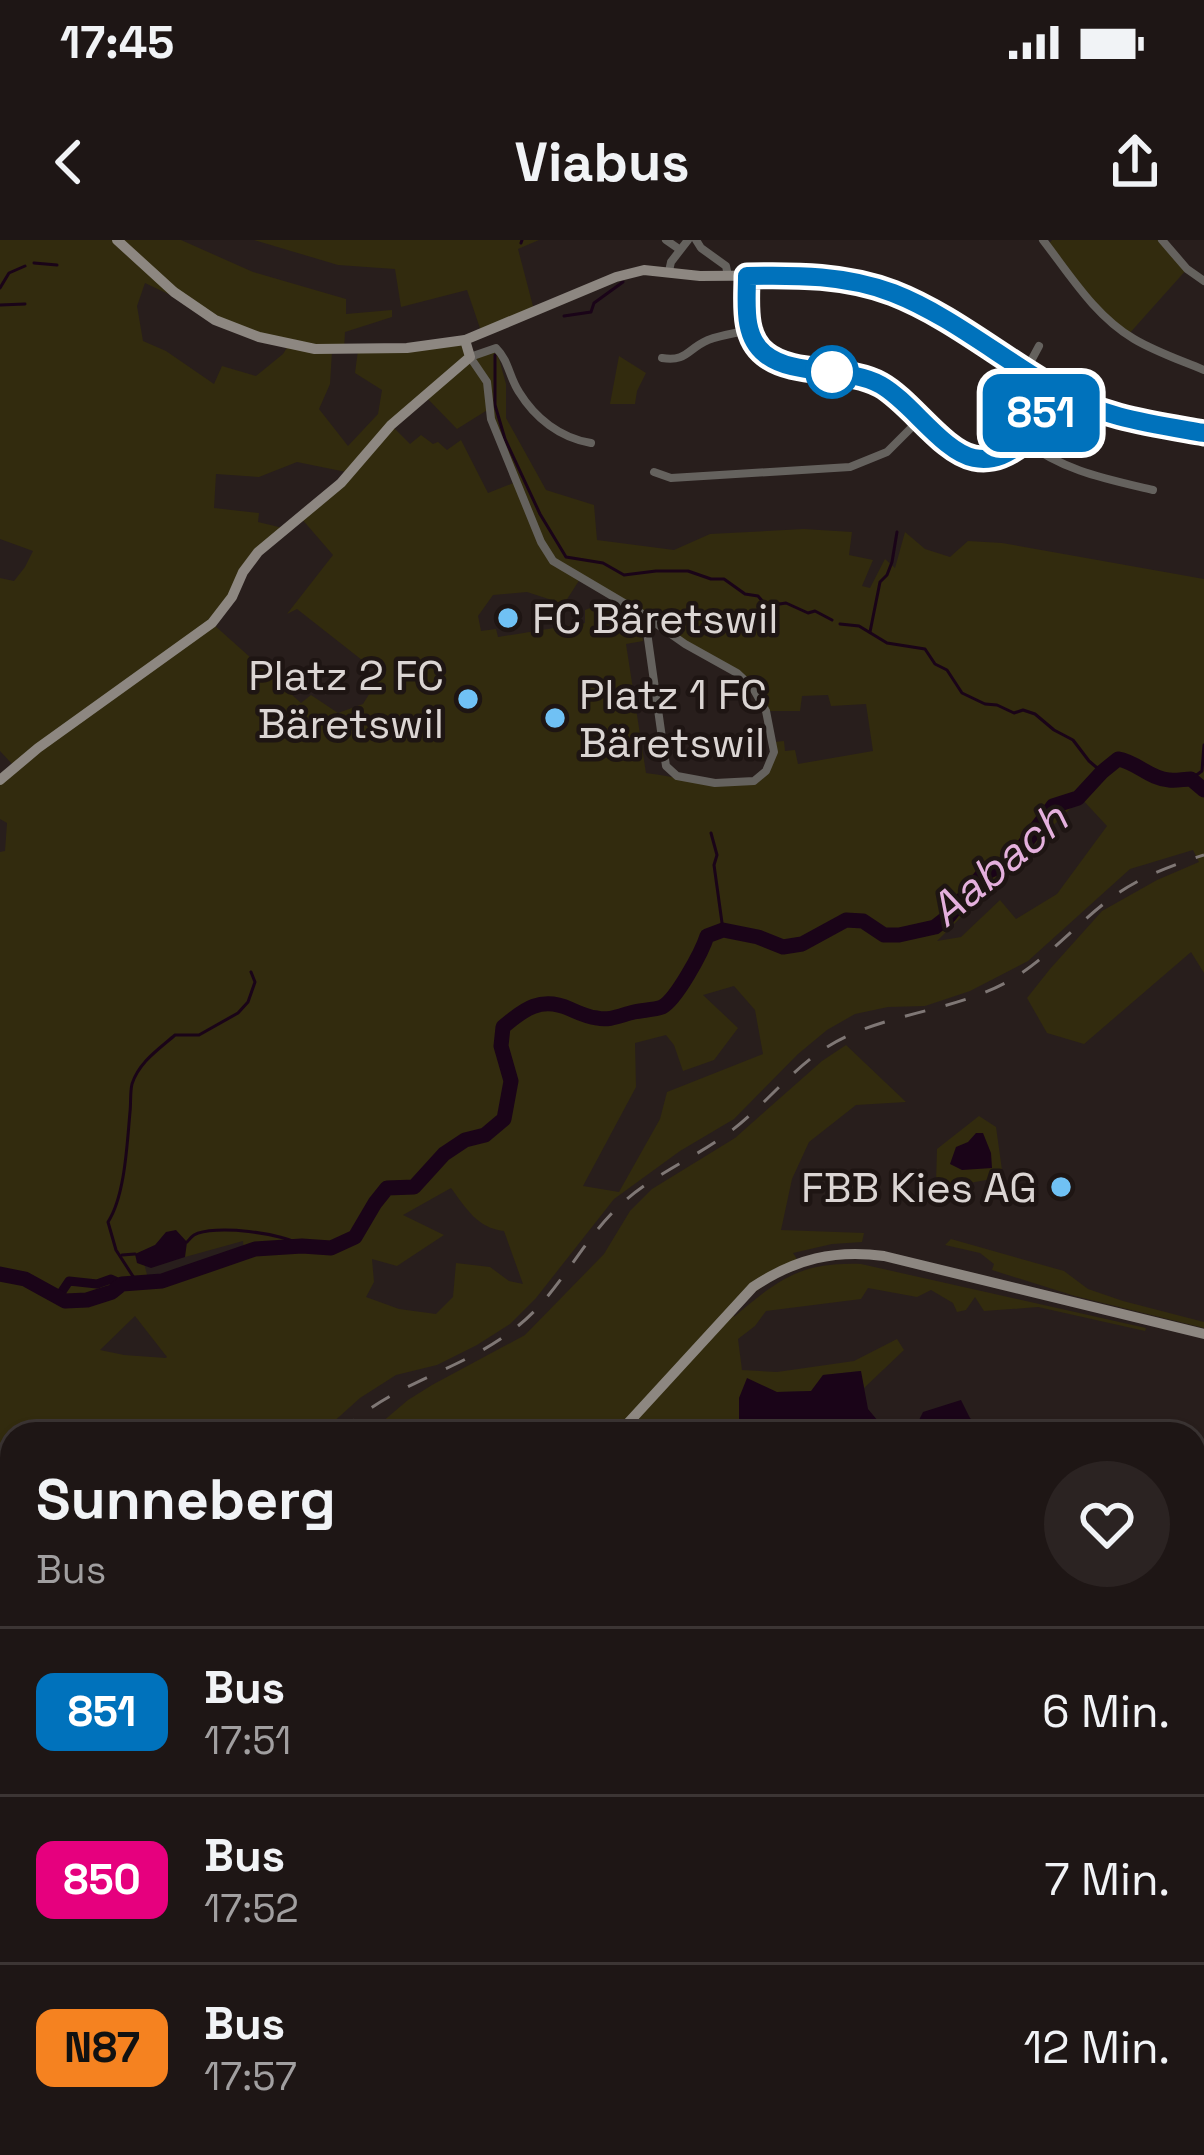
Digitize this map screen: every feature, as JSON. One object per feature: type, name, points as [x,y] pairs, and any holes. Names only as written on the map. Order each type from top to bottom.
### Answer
[{"type":"street","points":[[116,240],[194,307],[232,327],[301,347],[332,350],[407,348],[465,340],[616,277],[644,270],[846,280],[894,293],[938,314],[1080,404],[1116,417],[1204,433]]},
{"type":"street","points":[[666,240],[679,249]]},
{"type":"street","points":[[670,271],[679,249],[692,240],[726,266],[728,276]]},
{"type":"street","points":[[1043,240],[1092,303],[1119,328],[1204,370]]},
{"type":"street","points":[[1167,242],[1187,269],[1204,281]]},
{"type":"street","points":[[747,276],[749,330],[756,345],[771,358],[866,378],[901,398],[952,448],[970,458],[999,457],[1025,441],[1053,390]]},
{"type":"street","points":[[662,358],[685,357],[710,340],[749,330]]},
{"type":"street","points":[[465,340],[487,382],[491,418],[547,553],[564,569],[650,620],[685,644],[737,673],[753,688],[771,726],[774,752],[766,771],[754,781],[715,783],[677,776],[666,766],[647,632],[650,620]]},
{"type":"street","points":[[1024,372],[1039,346]]},
{"type":"street","points":[[0,780],[212,623],[258,552],[341,483],[381,435],[470,357],[496,348],[506,358],[519,393],[545,424],[591,443]]},
{"type":"street","points":[[654,472],[671,478],[850,467],[887,452],[922,418]]},
{"type":"street","points":[[1025,441],[1064,466],[1153,490]]},
{"type":"street","points":[[629,1422],[753,1287],[821,1255],[863,1253],[915,1262],[1204,1334]]},
{"type":"shaded area","points":[[0,240],[181,240],[253,272],[346,299],[346,314],[392,310],[392,317],[345,332],[344,350],[332,351],[330,384],[319,409],[348,446],[378,414],[382,390],[355,373],[358,350],[465,340],[469,356],[496,348],[506,384],[506,418],[546,490],[594,505],[597,540],[674,550],[710,534],[804,529],[852,532],[849,555],[873,560],[862,586],[870,588],[885,559],[895,568],[905,532],[925,549],[950,557],[968,541],[1002,543],[1204,579],[1204,973],[1191,952],[1084,1044],[1047,1033],[1027,998],[1102,911],[1199,862],[1193,850],[1130,869],[1028,961],[970,991],[925,1006],[855,1014],[827,1030],[734,1119],[614,1199],[510,1324],[437,1365],[396,1375],[333,1422],[0,1422],[0,852],[5,851],[7,823],[0,819],[0,780],[14,766],[0,751],[0,578],[14,581],[33,551],[0,539]],"holes":[[[145,283],[288,346],[256,376],[222,366],[214,384],[143,341],[137,306]],[[425,396],[457,429],[489,409],[516,482],[488,493],[461,440],[447,450],[421,435],[410,444],[391,425]],[[297,462],[351,473],[301,518],[333,555],[287,614],[297,609],[381,675],[363,704],[338,713],[311,695],[301,703],[213,624],[258,552],[287,529],[258,522],[259,513],[214,508],[216,474],[259,477]],[[580,579],[614,599],[585,610],[585,623],[498,637],[496,629],[481,631],[478,616],[493,595],[527,592],[564,604]],[[641,615],[737,673],[753,688],[766,711],[800,711],[802,696],[828,695],[831,706],[866,704],[873,751],[798,764],[795,750],[785,751],[784,741],[774,742],[766,770],[745,781],[710,782],[646,773],[626,644],[643,641]],[[1081,798],[1107,826],[1057,894],[1016,919],[1000,900],[961,937],[937,941]],[[734,986],[755,1010],[763,1054],[667,1092],[660,1119],[619,1192],[583,1186],[636,1087],[635,1043],[666,1035],[683,1071],[714,1060],[738,1028],[703,995]],[[451,1188],[479,1221],[504,1231],[523,1284],[509,1281],[490,1267],[456,1263],[453,1297],[436,1314],[399,1309],[366,1297],[374,1282],[372,1259],[397,1266],[444,1235],[403,1215]],[[243,1241],[244,1251],[172,1280],[149,1282],[141,1252],[155,1245],[184,1252],[185,1257]],[[135,1316],[167,1357],[100,1350]]]},
{"type":"shaded area","points":[[254,240],[539,240],[518,249],[534,310],[482,334],[467,290],[401,307],[395,269],[338,265]]},
{"type":"shaded area","points":[[1052,240],[1162,240],[1187,269],[1128,335],[1109,320],[1047,246]]},
{"type":"shaded area","points":[[619,356],[646,373],[635,404],[610,404]]},
{"type":"shaded area","points":[[846,1045],[906,1102],[856,1105],[809,1142],[792,1179],[781,1230],[864,1233],[862,1242],[793,1253],[799,1262],[734,1306],[734,1317],[805,1270],[861,1264],[1145,1331],[1038,1307],[984,1311],[975,1297],[966,1310],[957,1312],[953,1303],[931,1290],[917,1297],[868,1288],[861,1299],[766,1311],[738,1339],[742,1370],[777,1372],[854,1361],[897,1339],[904,1350],[864,1388],[860,1371],[823,1375],[812,1391],[739,1398],[739,1422],[382,1422],[432,1385],[525,1335],[604,1254],[630,1211],[652,1189],[735,1138]]},
{"type":"shaded area","points":[[979,1116],[996,1127],[1003,1177],[947,1191],[936,1183],[937,1149]]},
{"type":"shaded area","points":[[983,1133],[992,1168],[962,1170],[950,1164],[956,1147]]},
{"type":"shaded area","points":[[176,1230],[187,1242],[185,1257],[151,1268],[137,1263],[135,1254]]},
{"type":"shaded area","points":[[951,1239],[1064,1271],[1088,1289],[1204,1322],[1204,1328],[992,1270],[994,1264],[980,1253],[945,1245]]},
{"type":"shaded area","points":[[861,1371],[868,1409],[878,1422],[739,1422],[739,1398],[747,1378],[777,1392],[811,1391],[823,1375]]},
{"type":"shaded area","points":[[961,1400],[974,1422],[918,1422],[923,1412]]},
{"type":"waterway","points":[[34,263],[57,265]]},
{"type":"waterway","points":[[0,288],[9,273],[25,266]]},
{"type":"waterway","points":[[564,316],[591,312],[594,303],[623,282]]},
{"type":"waterway","points":[[0,305],[25,304]]},
{"type":"waterway","points":[[495,355],[495,405],[505,439],[566,557],[603,563],[624,575],[688,571],[724,579],[764,603],[786,603],[832,620]]},
{"type":"waterway","points":[[870,632],[897,532]]},
{"type":"waterway","points":[[840,624],[859,626],[887,643],[925,649],[962,693],[1014,713],[1035,714],[1073,740],[1102,772]]},
{"type":"waterway","points":[[1191,779],[1202,771],[1204,745]]},
{"type":"waterway","name":"Aabach","points":[[0,1274],[25,1279],[65,1301],[87,1300],[122,1284],[162,1281],[255,1249],[331,1248],[355,1237],[387,1188],[414,1187],[444,1154],[465,1140],[485,1135],[504,1119],[511,1081],[501,1046],[503,1027],[526,1010],[542,1004],[560,1005],[606,1019],[662,1007],[681,986],[707,936],[723,930],[783,947],[802,944],[846,920],[863,921],[884,935],[935,927],[983,874],[1013,860],[1053,806],[1078,798],[1118,759],[1162,779],[1191,779],[1204,790]]},
{"type":"waterway","points":[[711,833],[723,930]]},
{"type":"waterway","points":[[136,1281],[116,1250],[108,1222],[124,1169],[132,1084],[144,1063],[175,1035],[199,1035],[238,1013],[255,982],[251,972]]},
{"type":"waterway","points":[[187,1242],[203,1232],[232,1230],[281,1237],[302,1246]]},
{"type":"waterway","points":[[122,1255],[135,1254]]},
{"type":"waterway","points":[[57,1299],[69,1281],[97,1284],[111,1279],[122,1284]]},
{"type":"railway","points":[[353,1422],[518,1326],[546,1299],[617,1208],[731,1131],[827,1047],[873,1026],[992,990],[1026,970],[1129,886],[1204,855]]},
{"type":"bus line","name":"851","points":[[1045,383],[938,314],[894,293],[823,277],[747,276],[750,334],[766,355],[790,365],[860,376],[879,384],[970,458],[999,457],[1020,446],[1053,390],[1116,417],[1204,433]]},
{"type":"place","name":"FC Bäretswil","points":[[508,618]]},
{"type":"place","name":"Platz 2 FC Bäretswil","points":[[468,699]]},
{"type":"place","name":"Platz 1 FC Bäretswil","points":[[555,718]]},
{"type":"place","name":"FBB Kies AG","points":[[1061,1187]]}]
